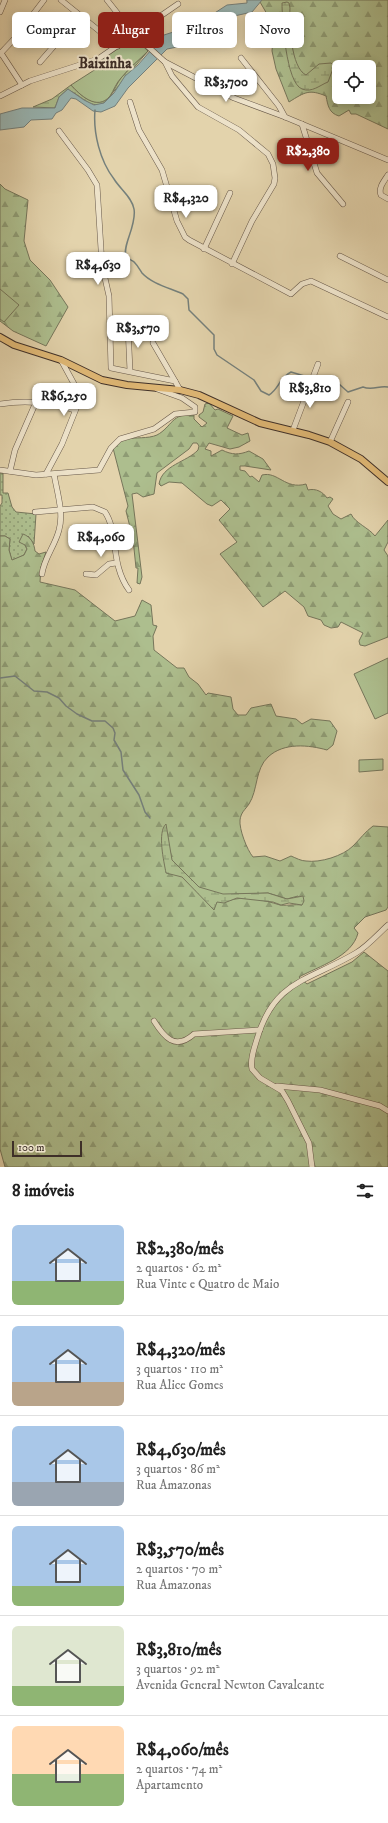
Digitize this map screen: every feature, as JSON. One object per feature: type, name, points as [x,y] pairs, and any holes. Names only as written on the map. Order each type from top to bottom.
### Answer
[{"type":"main road","points":[[0,337],[14,345],[60,360],[102,380],[114,383],[180,390],[208,398],[260,423],[294,430],[330,442],[361,459],[388,482]]},
{"type":"street","points":[[0,12],[6,0]]},
{"type":"street","points":[[22,85],[1,53],[15,38],[44,0]]},
{"type":"street","points":[[61,0],[75,12]]},
{"type":"street","points":[[106,0],[116,12]]},
{"type":"street","points":[[164,14],[178,4]]},
{"type":"street","points":[[90,24],[98,30]]},
{"type":"street","points":[[40,62],[52,48]]},
{"type":"street","points":[[0,96],[22,85],[89,63],[115,48]]},
{"type":"street","points":[[149,48],[163,61],[234,98],[285,116],[388,160]]},
{"type":"street","points":[[241,58],[280,106],[285,116]]},
{"type":"street","points":[[163,61],[172,76],[198,107],[236,128],[268,154],[273,164],[275,178],[273,186],[252,221],[232,264]]},
{"type":"street","points":[[130,102],[139,130],[162,170],[180,229],[189,240],[291,294],[302,284],[311,281],[388,318]]},
{"type":"street","points":[[302,124],[317,173],[343,204]]},
{"type":"street","points":[[59,131],[98,186],[102,265],[109,296],[111,368],[175,381]]},
{"type":"street","points":[[388,176],[382,184],[380,192],[381,195],[388,199]]},
{"type":"street","points":[[204,249],[230,193]]},
{"type":"street","points":[[340,256],[388,280]]},
{"type":"street","points":[[128,327],[130,371]]},
{"type":"street","points":[[153,343],[180,390]]},
{"type":"street","points":[[46,474],[59,451],[80,396],[60,360]]},
{"type":"street","points":[[294,430],[318,364]]},
{"type":"street","points":[[0,470],[36,475],[99,470],[111,448],[120,439],[154,429],[175,414],[194,412],[195,407],[190,402],[151,387]]},
{"type":"street","points":[[10,471],[15,450],[36,402]]},
{"type":"street","points":[[0,404],[49,402],[75,410]]},
{"type":"street","points":[[330,442],[348,402]]},
{"type":"street","points":[[42,574],[45,562],[59,530],[61,519],[54,474]]},
{"type":"street","points":[[36,512],[93,507],[105,512],[110,524],[116,563],[120,575],[129,590]]},
{"type":"street","points":[[86,574],[96,575],[106,566],[116,563]]},
{"type":"street","points":[[312,1167],[309,1143],[282,1091],[276,1086],[260,1078],[252,1069],[251,1063],[260,1030],[272,1006],[280,995],[304,979],[358,952],[388,925]]},
{"type":"street","points":[[154,1021],[168,1040],[175,1041],[188,1039],[194,1034],[260,1030]]},
{"type":"street","points":[[276,1086],[320,1090],[380,1106],[388,1111]]},
{"type":"green space","points":[[247,0],[388,0],[388,129],[356,114],[351,114],[349,110],[339,116],[336,115],[330,109],[326,96],[320,94],[311,92],[303,94],[289,102],[276,69],[272,48],[304,48],[304,12],[266,12],[260,2],[248,6]]},
{"type":"green space","points":[[282,3],[289,3],[290,12],[282,12]]},
{"type":"green space","points":[[119,48],[145,48],[148,51],[124,74],[110,96],[100,102],[94,102],[83,97],[71,85],[96,69],[95,64]]},
{"type":"green space","points":[[286,48],[293,48],[297,64],[301,71],[306,75],[319,64],[331,63],[332,71],[328,82],[313,89],[302,89],[292,75]]},
{"type":"green space","points":[[148,51],[110,95],[124,74]]},
{"type":"green space","points":[[71,85],[84,97],[94,102],[100,102],[110,96],[104,103],[99,105],[89,103],[67,90],[59,97],[55,108],[33,107],[52,99]]},
{"type":"green space","points":[[0,184],[5,189],[28,200],[24,241],[30,260],[50,280],[68,307],[46,346],[13,331],[0,321]]},
{"type":"green space","points":[[0,289],[19,305],[4,322],[0,319]]},
{"type":"green space","points":[[209,403],[215,410],[218,409],[233,416],[227,428],[242,435],[248,433],[250,441],[239,447],[230,449],[209,443],[205,449],[211,451],[211,456],[222,450],[236,454],[249,451],[263,459],[271,470],[240,466],[240,470],[245,471],[250,477],[252,476],[259,482],[262,475],[268,474],[293,485],[306,484],[308,490],[316,490],[321,492],[327,498],[330,497],[333,499],[328,506],[333,514],[341,519],[351,514],[375,536],[388,520],[388,542],[384,550],[388,556],[388,637],[365,646],[360,645],[359,641],[363,633],[341,622],[338,627],[331,628],[324,625],[321,620],[308,616],[304,607],[285,591],[263,607],[220,554],[237,542],[219,520],[230,509],[221,500],[212,506],[207,504],[182,483],[169,482],[161,486],[159,484],[165,472],[198,450],[199,446],[197,443],[193,443],[189,449],[157,473],[154,494],[143,497],[137,493],[132,494],[142,577],[140,584],[137,583],[138,568],[136,568],[133,539],[126,511],[128,506],[113,448],[114,444],[125,439],[157,435],[181,416],[194,415],[194,419],[202,427],[207,423],[199,417],[199,415],[203,412],[205,404]]},
{"type":"green space","points":[[0,473],[3,473],[3,493],[8,493],[12,507],[16,512],[36,514],[34,544],[28,536],[25,545],[27,549],[24,555],[12,561],[9,550],[10,539],[5,536],[0,536],[0,506],[2,503],[2,495],[0,495]]},
{"type":"green space","points":[[23,534],[32,541],[35,551],[39,554],[46,552],[41,567],[40,582],[75,590],[115,621],[135,616],[142,600],[151,605],[153,625],[157,626],[153,636],[154,650],[177,668],[184,668],[189,677],[198,684],[206,695],[208,693],[231,697],[233,709],[238,715],[246,715],[251,708],[271,704],[276,716],[296,719],[302,724],[311,719],[330,721],[337,731],[333,745],[327,750],[297,746],[281,749],[268,757],[261,767],[252,798],[241,815],[240,824],[248,850],[253,857],[265,856],[280,861],[291,856],[302,860],[312,861],[331,858],[349,850],[373,826],[388,827],[388,907],[386,910],[365,917],[354,928],[358,933],[355,941],[342,955],[299,977],[307,984],[352,962],[364,952],[388,971],[388,1167],[5,1167],[0,1149],[0,536],[5,536],[10,539],[9,550],[12,560],[24,555],[27,549],[25,545],[19,542]],"holes":[[[268,893],[287,899],[298,896],[302,905],[282,905],[247,898],[227,901],[227,895]]]},
{"type":"green space","points":[[388,658],[388,713],[375,719],[354,674]]},
{"type":"green space","points":[[383,759],[383,770],[359,772],[359,760]]},
{"type":"green space","points":[[166,824],[172,860],[199,887],[223,894],[268,893],[287,899],[303,896],[304,901],[302,905],[289,903],[281,905],[273,902],[237,898],[224,903],[217,902],[214,910],[182,877],[166,873],[162,833]]},
{"type":"water","points":[[247,0],[262,0],[252,12],[245,12],[245,14],[237,15],[237,12],[216,12],[227,5],[247,3]]},
{"type":"water","points":[[172,32],[172,48],[167,49],[128,88],[115,106],[101,112],[93,111],[76,99],[71,98],[62,110],[56,113],[52,119],[31,120],[24,127],[0,130],[0,114],[22,108],[55,108],[59,97],[68,89],[94,105],[104,103],[114,93],[125,76],[138,65],[153,48],[164,48],[164,35]]},
{"type":"waterway","points":[[95,110],[96,137],[101,155],[109,172],[131,201],[134,209],[133,222],[125,252],[126,256],[134,262],[146,277],[183,294],[188,299],[189,310],[214,335],[214,349],[217,355],[254,380],[261,391],[269,395],[275,390],[284,377],[291,372],[311,378]]},
{"type":"waterway","points":[[314,378],[339,384],[348,392],[363,387],[388,387]]},
{"type":"waterway","points":[[0,678],[15,676],[34,691],[47,692],[59,698],[66,706],[77,714],[92,721],[105,721],[113,728],[115,733],[114,740],[121,752],[123,770],[139,795],[145,812],[150,818]]},
{"type":"district","name":"Baixinha","points":[[105,63]]}]
